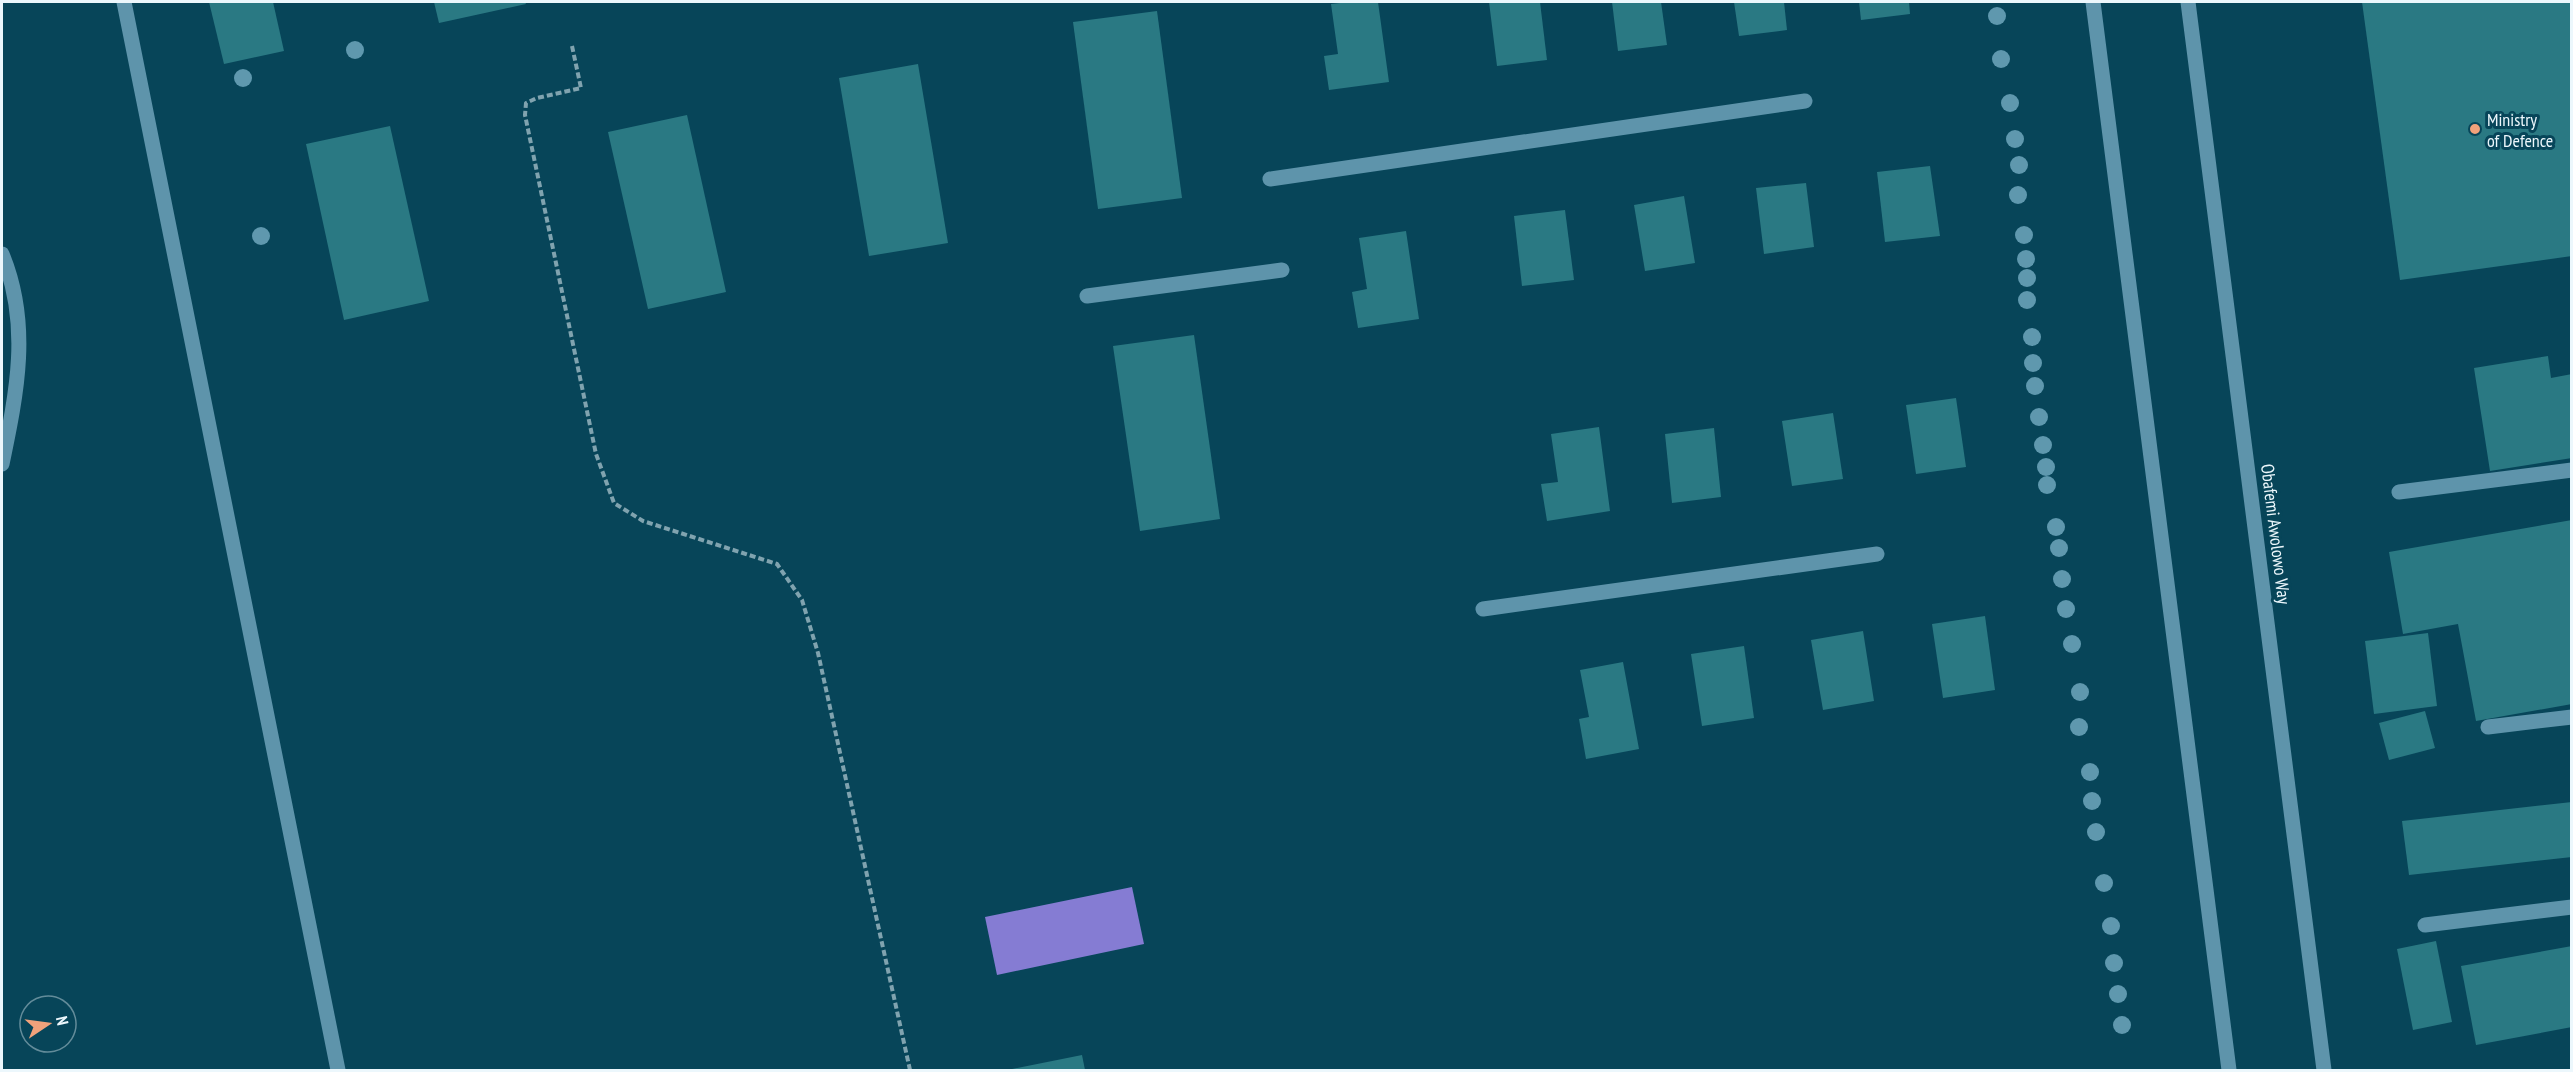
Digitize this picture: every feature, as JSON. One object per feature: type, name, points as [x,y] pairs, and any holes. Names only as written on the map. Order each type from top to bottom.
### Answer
[{"type":"main road","points":[[124,2],[338,1071]]},
{"type":"main road","points":[[2093,2],[2229,1071]]},
{"type":"main road","name":"Obafemi Awolowo Way","points":[[2188,2],[2324,1071]]},
{"type":"main road","points":[[1270,179],[1805,100]]},
{"type":"main road","points":[[2,254],[14,282],[19,332],[17,393],[2,464]]},
{"type":"main road","points":[[1087,296],[1282,270]]},
{"type":"main road","points":[[2399,492],[2571,470]]},
{"type":"main road","points":[[1483,609],[1877,554]]},
{"type":"main road","points":[[2488,727],[2571,717]]},
{"type":"main road","points":[[2425,925],[2571,907]]},
{"type":"path","points":[[572,46],[581,88],[537,98],[526,103],[525,115],[596,454],[614,503],[643,521],[777,564],[802,600],[818,652],[910,1071]]},
{"type":"shaded area","points":[[1132,887],[1144,944],[997,975],[985,917]]},
{"type":"building","points":[[209,2],[273,2],[284,51],[224,64]]},
{"type":"building","points":[[434,2],[525,2],[526,4],[439,23]]},
{"type":"building","points":[[1378,2],[1389,82],[1329,90],[1324,56],[1338,54],[1331,4]]},
{"type":"building","points":[[1489,2],[1540,2],[1547,60],[1497,66]]},
{"type":"building","points":[[1612,2],[1661,2],[1667,45],[1618,51]]},
{"type":"building","points":[[1734,2],[1784,2],[1787,30],[1739,36]]},
{"type":"building","points":[[1859,2],[1909,2],[1910,14],[1861,20]]},
{"type":"building","name":"Ministry of Defence","points":[[2362,2],[2572,2],[2572,256],[2400,280]]},
{"type":"building","points":[[1157,11],[1182,198],[1098,209],[1073,22]]},
{"type":"building","points":[[918,64],[948,243],[869,256],[839,78]]},
{"type":"building","points":[[687,115],[726,292],[648,309],[608,132]]},
{"type":"building","points":[[390,126],[429,301],[344,320],[306,144]]},
{"type":"building","points":[[1930,166],[1940,236],[1885,242],[1877,172]]},
{"type":"building","points":[[1806,183],[1814,247],[1764,254],[1756,188]]},
{"type":"building","points":[[1684,196],[1695,263],[1645,271],[1634,205]]},
{"type":"building","points":[[1565,210],[1574,280],[1522,286],[1514,216]]},
{"type":"building","points":[[1406,231],[1419,319],[1358,328],[1352,292],[1367,289],[1359,238]]},
{"type":"building","points":[[1194,335],[1220,519],[1140,531],[1113,346]]},
{"type":"building","points":[[2548,356],[2551,378],[2572,374],[2572,458],[2490,471],[2474,368]]},
{"type":"building","points":[[1956,398],[1966,467],[1916,474],[1906,405]]},
{"type":"building","points":[[1833,413],[1843,479],[1792,486],[1782,421]]},
{"type":"building","points":[[1599,427],[1610,511],[1547,521],[1541,484],[1558,482],[1551,434]]},
{"type":"building","points":[[1714,428],[1721,497],[1672,503],[1665,434]]},
{"type":"building","points":[[2572,520],[2572,704],[2476,721],[2458,624],[2403,634],[2389,552]]},
{"type":"building","points":[[1985,616],[1995,690],[1943,698],[1932,624]]},
{"type":"building","points":[[1863,631],[1874,701],[1823,710],[1811,640]]},
{"type":"building","points":[[2428,633],[2437,706],[2374,714],[2365,641]]},
{"type":"building","points":[[1744,646],[1754,718],[1702,726],[1691,654]]},
{"type":"building","points":[[1623,662],[1639,749],[1586,759],[1579,719],[1589,717],[1580,670]]},
{"type":"building","points":[[2425,711],[2435,748],[2389,760],[2379,723]]},
{"type":"building","points":[[2572,802],[2572,857],[2409,875],[2402,821]]},
{"type":"building","points":[[2436,941],[2452,1022],[2413,1030],[2397,949]]},
{"type":"building","points":[[2572,946],[2572,1027],[2476,1045],[2461,966]]},
{"type":"building","points":[[1082,1055],[1085,1070],[1012,1070],[1012,1069]]},
{"type":"place","name":"Ministry of Defence","points":[[2475,129]]}]
